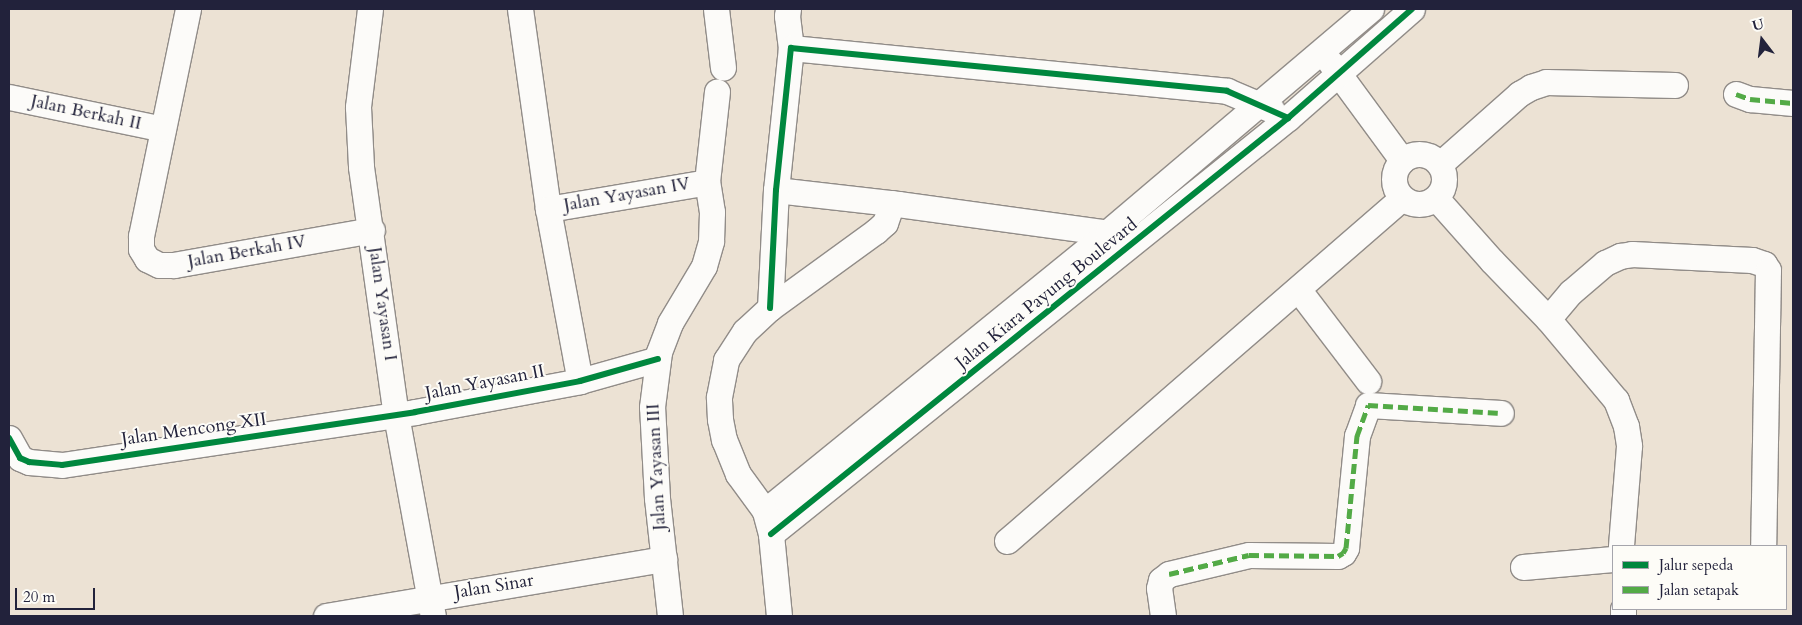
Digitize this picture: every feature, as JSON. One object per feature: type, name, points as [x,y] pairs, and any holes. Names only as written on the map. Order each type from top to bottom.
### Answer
[{"type":"street","points":[[163,129],[188,9]]},
{"type":"street","name":"Jalan Yayasan I","points":[[370,9],[359,99],[358,132],[365,197],[372,230],[396,415],[431,607]]},
{"type":"street","points":[[520,9],[548,209],[580,381]]},
{"type":"street","name":"Jalan Yayasan III","points":[[670,616],[653,447],[652,407],[658,359],[670,323],[704,266],[711,241],[712,212],[707,182],[720,80],[716,9]]},
{"type":"street","points":[[770,308],[776,190],[792,48],[787,16],[788,9]]},
{"type":"street","name":"Jalan Kiara Payung Boulevard","points":[[765,510],[1108,232],[1323,52],[1371,9]]},
{"type":"street","name":"Jalan Kiara Payung Boulevard","points":[[771,534],[1288,118],[1340,74],[1386,17],[1412,9]]},
{"type":"street","points":[[792,48],[1227,91],[1288,118]]},
{"type":"street","points":[[1323,52],[1402,160]]},
{"type":"street","points":[[1440,164],[1519,94],[1531,87],[1546,82],[1675,85]]},
{"type":"street","points":[[1736,94],[1750,99],[1793,103]]},
{"type":"street","name":"Jalan Berkah II","points":[[9,97],[163,129]]},
{"type":"street","name":"Jalan Berkah IV","points":[[163,129],[141,236],[141,249],[147,259],[159,265],[174,265],[372,230]]},
{"type":"street","points":[[1414,154],[1422,154],[1429,155],[1440,164],[1444,175],[1443,188],[1436,198],[1425,204],[1413,204],[1402,198],[1394,186],[1394,172],[1402,160],[1414,154]]},
{"type":"street","name":"Jalan Yayasan IV","points":[[548,209],[707,182]]},
{"type":"street","points":[[776,190],[892,203],[1140,238]]},
{"type":"street","points":[[1007,541],[1402,198]]},
{"type":"street","points":[[1436,198],[1492,261],[1548,319],[1616,400],[1626,426],[1629,446],[1621,545]]},
{"type":"street","points":[[779,616],[771,534],[765,510],[738,474],[724,440],[720,419],[719,397],[726,360],[745,331],[770,308],[885,223],[892,203]]},
{"type":"street","points":[[1548,319],[1571,292],[1605,263],[1620,256],[1632,254],[1752,260],[1764,264],[1768,270],[1763,545]]},
{"type":"street","points":[[1298,289],[1368,381]]},
{"type":"street","name":"Jalan Yayasan II","points":[[396,415],[580,381],[658,359]]},
{"type":"street","points":[[1163,616],[1159,588],[1161,580],[1169,574],[1249,555],[1338,556],[1343,552],[1346,548],[1356,436],[1368,405],[1501,413]]},
{"type":"street","name":"Jalan Mencong XII","points":[[9,438],[20,458],[29,462],[62,465],[396,415]]},
{"type":"street","points":[[1523,567],[1612,559]]},
{"type":"street","name":"Jalan Sinar","points":[[326,616],[431,607],[664,560]]},
{"type":"marked path","points":[[1736,94],[1750,99],[1793,103]]},
{"type":"marked path","points":[[1169,574],[1249,555],[1338,556],[1343,553],[1346,548],[1357,436],[1368,405],[1501,413]]},
{"type":"cycle path","points":[[771,534],[1288,118],[1412,9]]},
{"type":"cycle path","points":[[770,308],[776,190],[791,48],[1227,91],[1288,118]]},
{"type":"cycle path","points":[[9,438],[20,458],[29,462],[62,465],[415,412],[580,381],[658,359]]}]
